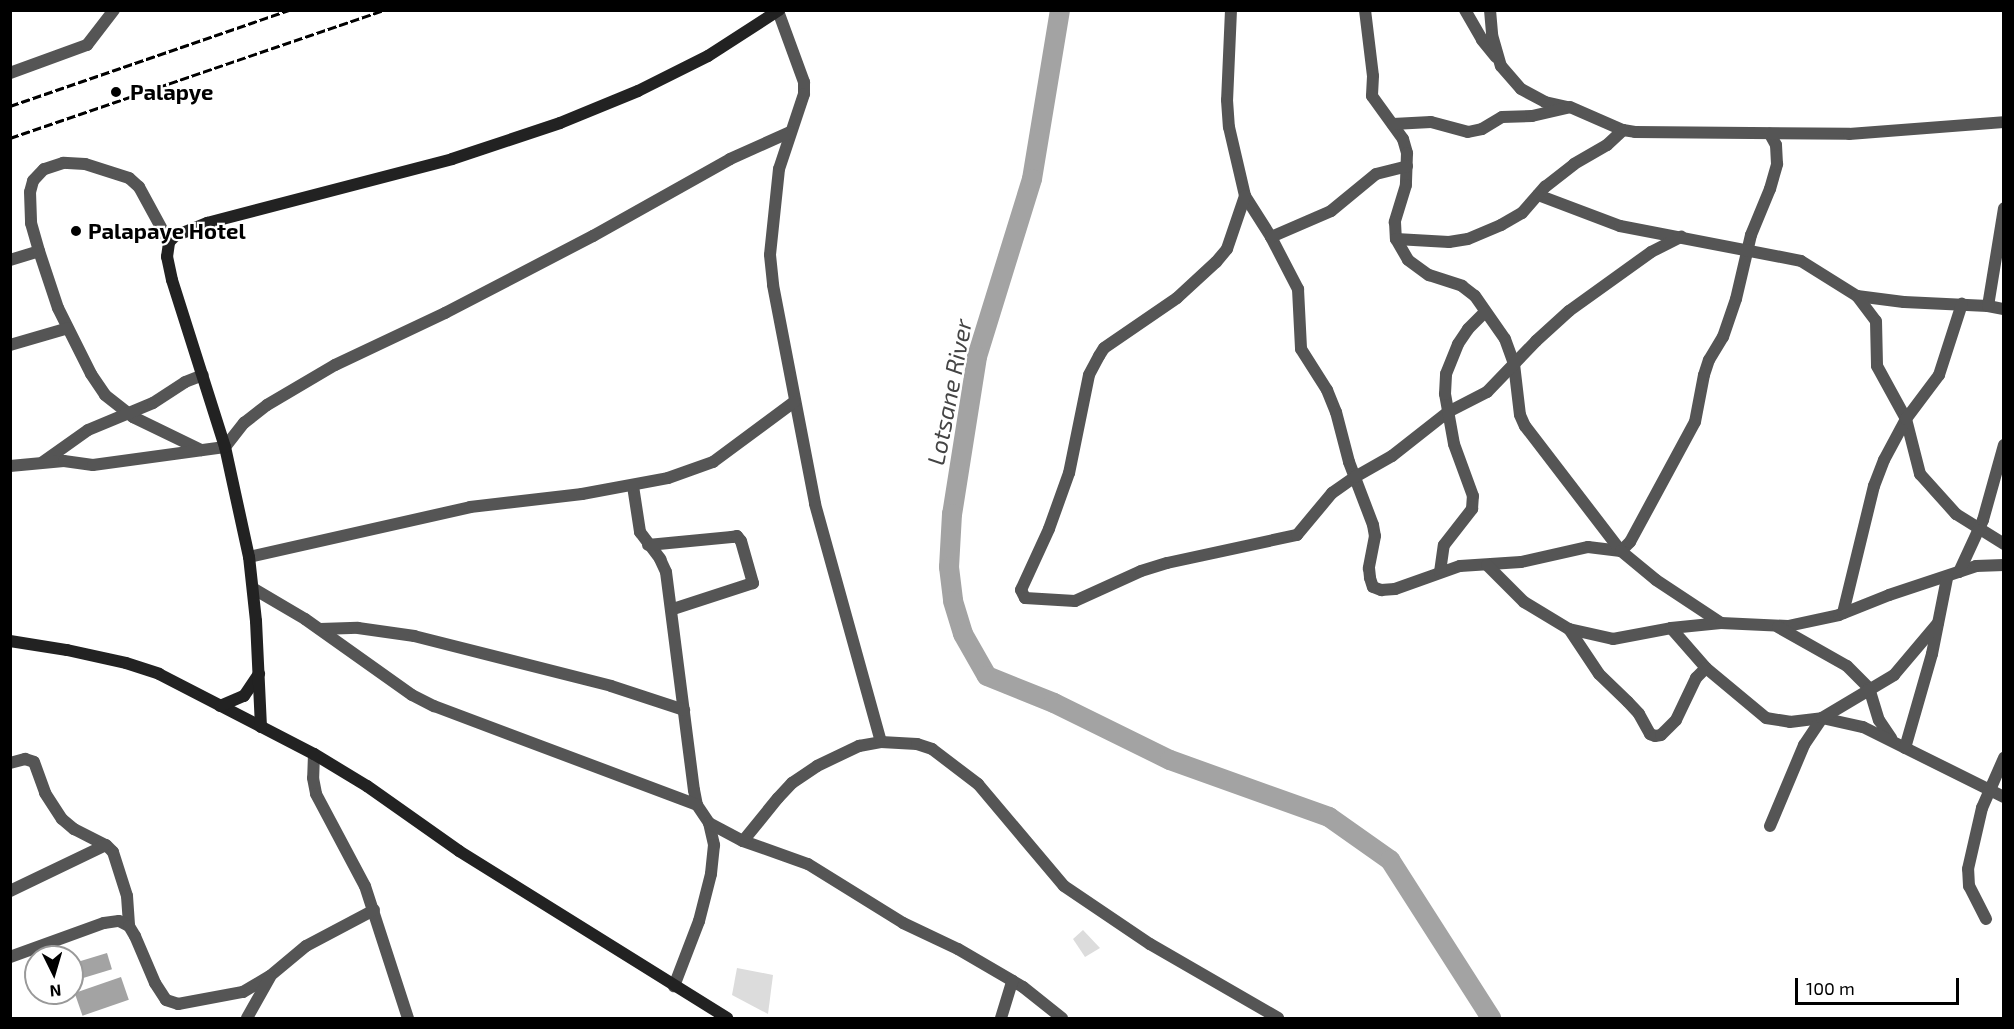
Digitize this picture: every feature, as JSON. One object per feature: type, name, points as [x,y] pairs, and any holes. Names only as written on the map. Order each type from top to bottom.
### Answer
[{"type":"street","points":[[10,73],[87,45],[114,10]]},
{"type":"street","points":[[1231,10],[1227,100],[1229,127],[1245,196],[1271,237],[1298,289],[1303,354],[1331,399],[1354,477],[1375,536],[1369,567],[1373,587],[1381,591],[1395,589],[1460,566],[1521,562],[1588,548],[1621,551]]},
{"type":"street","points":[[1365,10],[1373,76],[1372,96],[1403,139],[1407,166],[1406,185],[1395,222],[1396,239],[1408,260],[1429,275],[1462,286],[1475,296],[1505,339],[1514,364],[1520,415],[1525,426],[1573,492],[1621,551],[1656,580],[1721,623]]},
{"type":"street","points":[[1466,10],[1482,40],[1521,88],[1545,102],[1570,107],[1623,130],[1849,134],[2004,122]]},
{"type":"street","points":[[1490,10],[1492,35],[1499,60]]},
{"type":"street","points":[[169,242],[175,236],[207,223],[452,159],[560,123],[638,91],[708,56],[778,11],[804,82],[804,94],[779,169],[771,255],[773,285],[815,504],[881,742]]},
{"type":"street","points":[[1393,124],[1431,122],[1468,132],[1482,129],[1502,117],[1532,116],[1570,107]]},
{"type":"street","points":[[1396,239],[1449,242],[1468,239],[1511,220],[1574,164],[1607,145],[1623,130]]},
{"type":"street","points":[[10,466],[64,461],[93,465],[225,447],[244,423],[267,405],[334,365],[456,308],[593,236],[730,159],[790,132]]},
{"type":"street","points":[[1621,551],[1636,533],[1692,430],[1704,375],[1726,328],[1741,280],[1747,249],[1777,164],[1776,145],[1770,134]]},
{"type":"street","points":[[201,450],[127,412],[105,395],[91,374],[58,308],[31,223],[30,192],[33,181],[44,169],[63,163],[85,164],[129,178],[139,187],[169,242],[167,257],[172,280],[225,447],[249,557],[254,590],[261,727]]},
{"type":"street","points":[[1271,237],[1331,211],[1376,174],[1407,166]]},
{"type":"street","points":[[1538,195],[1620,226],[1801,261],[1857,296],[1876,321],[1878,371],[1906,419],[1920,474],[1956,514],[2004,544]]},
{"type":"street","points":[[1245,196],[1227,249],[1216,262],[1177,298],[1104,348],[1098,356],[1089,375],[1069,473],[1049,529],[1021,590],[1025,598],[1075,601],[1141,571],[1167,562],[1297,536],[1332,494],[1354,477],[1392,456],[1448,412],[1488,392],[1569,311],[1651,252],[1681,237]]},
{"type":"street","points":[[1988,306],[2004,208]]},
{"type":"street","points":[[10,260],[39,251]]},
{"type":"street","points":[[1857,296],[1904,303],[1962,304],[2004,309]]},
{"type":"street","points":[[1843,613],[1874,486],[1884,460],[1906,419],[1939,375],[1962,304]]},
{"type":"street","points":[[1440,572],[1444,545],[1472,509],[1473,496],[1454,444],[1445,394],[1446,374],[1451,358],[1468,329],[1485,312]]},
{"type":"street","points":[[10,345],[68,328]]},
{"type":"street","points":[[43,462],[88,430],[153,403],[185,382],[203,375]]},
{"type":"street","points":[[249,557],[470,507],[633,486],[668,478],[713,462],[794,402]]},
{"type":"street","points":[[1959,572],[1979,530],[2004,445]]},
{"type":"street","points":[[633,486],[640,532],[660,559],[666,572],[673,609],[684,710],[698,805],[709,823],[714,845],[711,874],[691,946],[674,986]]},
{"type":"street","points":[[648,545],[737,536],[741,541],[753,583],[673,609]]},
{"type":"street","points":[[1486,565],[1524,602],[1569,629],[1613,639],[1671,628],[1721,623],[1777,627],[1843,613],[1888,595],[1947,578],[1976,566],[2004,564]]},
{"type":"street","points":[[1905,748],[1920,704],[1947,578]]},
{"type":"street","points":[[254,590],[320,629],[412,694],[434,706],[698,805]]},
{"type":"street","points":[[1770,826],[1804,745],[1822,718],[1894,675],[1938,623]]},
{"type":"street","points":[[1777,627],[1836,659],[1869,688],[1879,720],[1893,741]]},
{"type":"street","points":[[320,629],[358,628],[414,636],[611,686],[684,710]]},
{"type":"street","points":[[1671,628],[1706,668],[1766,718],[1790,722],[1822,718],[1863,727],[2004,797]]},
{"type":"street","points":[[1569,629],[1599,674],[1628,702],[1650,734],[1655,736],[1661,735],[1676,720],[1693,683],[1706,668]]},
{"type":"street","points":[[10,641],[67,650],[159,674],[314,754],[367,786],[459,851],[727,1018]]},
{"type":"street","points":[[220,706],[244,696],[259,673]]},
{"type":"street","points":[[743,841],[792,783],[817,766],[859,746],[881,742],[917,744],[932,749],[978,784],[1064,886],[1150,944],[1278,1018]]},
{"type":"street","points":[[314,754],[313,778],[316,794],[351,856],[374,910],[408,1018]]},
{"type":"street","points":[[1986,919],[1969,886],[1968,869],[1982,808],[2004,758]]},
{"type":"street","points":[[10,763],[25,759],[34,762],[45,793],[62,819],[75,829],[106,845],[113,852],[127,896],[129,926],[155,983],[166,1000],[178,1004],[243,992],[270,976],[306,945],[374,910]]},
{"type":"street","points":[[709,823],[743,841],[808,864],[903,923],[958,949],[1012,981],[1045,1002],[1062,1018]]},
{"type":"street","points":[[10,891],[106,845]]},
{"type":"street","points":[[10,957],[104,923],[119,921],[129,926]]},
{"type":"street","points":[[247,1018],[270,976]]},
{"type":"street","points":[[1000,1018],[1012,981]]},
{"type":"shaded area","points":[[1083,930],[1100,948],[1085,957],[1073,939]]},
{"type":"shaded area","points":[[107,953],[112,969],[84,978],[84,960]]},
{"type":"shaded area","points":[[737,968],[773,975],[768,1014],[732,995]]},
{"type":"shaded area","points":[[121,977],[129,1000],[82,1016],[79,1005],[84,1005],[84,990]]},
{"type":"waterway","name":"Lotsane River","points":[[1060,10],[1032,179],[977,357],[952,514],[949,567],[953,601],[963,634],[987,676],[1054,703],[1170,760],[1329,817],[1390,860],[1491,1018]]},
{"type":"railway","points":[[10,106],[289,10]]},
{"type":"railway","points":[[10,138],[384,10]]},
{"type":"place","name":"Palapye","points":[[116,92]]},
{"type":"place","name":"Palapaye Hotel","points":[[76,231]]}]
